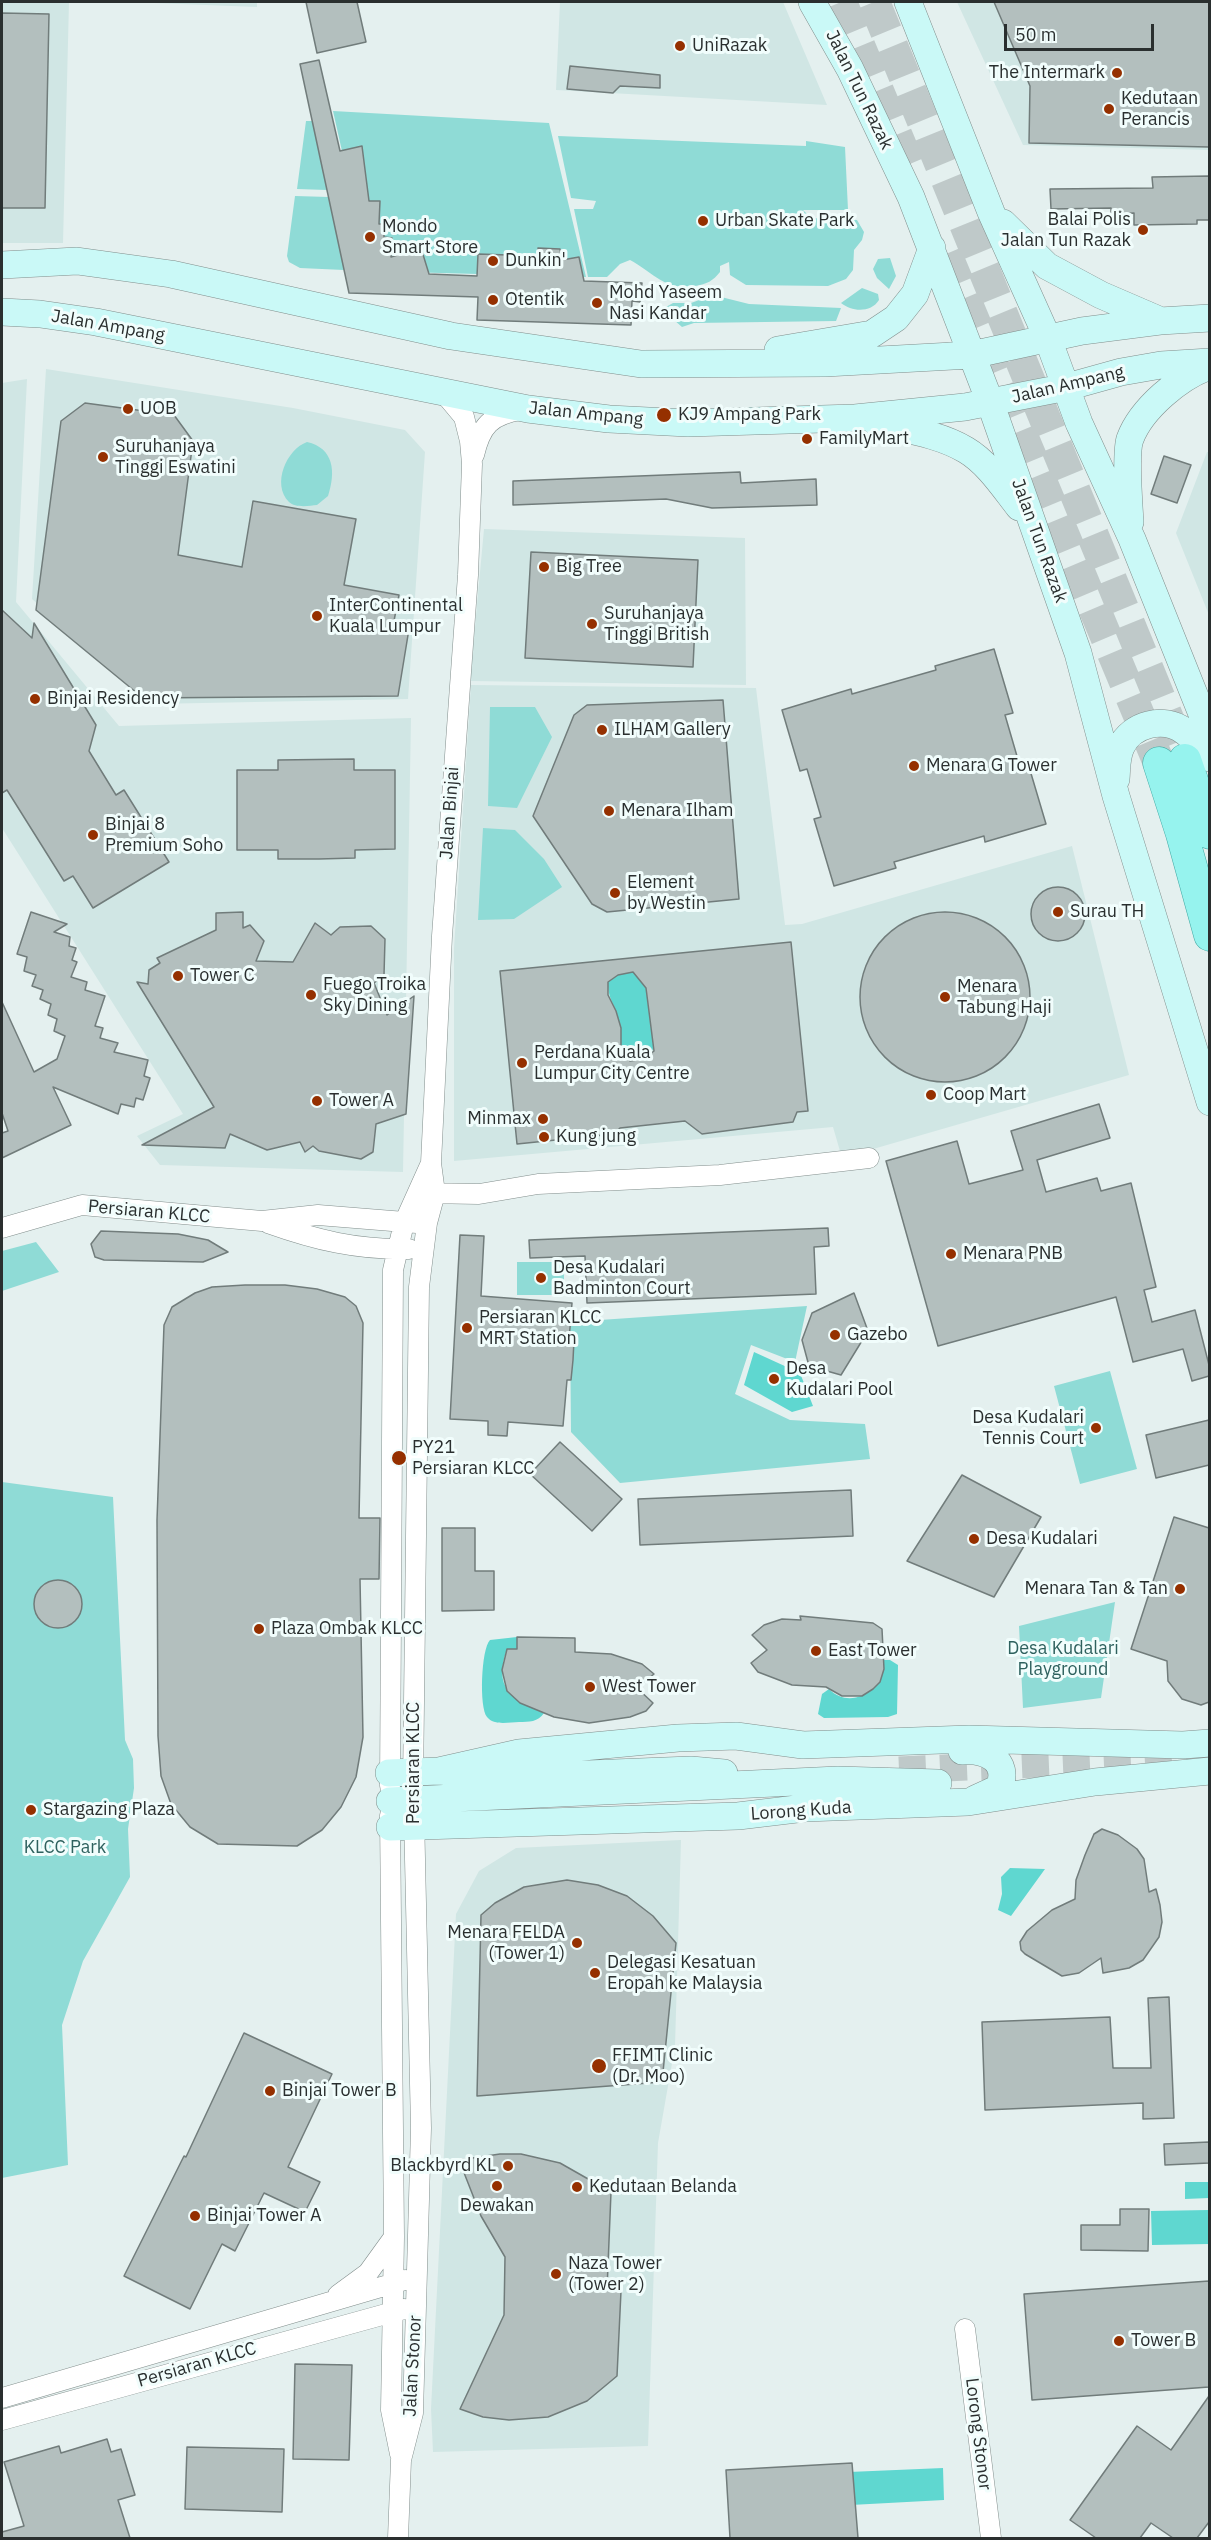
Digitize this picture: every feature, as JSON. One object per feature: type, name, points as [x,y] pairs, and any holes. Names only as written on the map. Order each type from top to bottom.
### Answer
[{"type":"main road","name":"Jalan Tun Razak","points":[[812,2],[850,69],[932,248],[990,402],[1078,653],[1116,796],[1209,1102]]},
{"type":"main road","points":[[908,2],[991,212],[1048,339],[1080,423],[1132,539],[1209,734]]},
{"type":"main road","points":[[991,212],[1047,266],[1101,295],[1160,321]]},
{"type":"main road","points":[[697,365],[872,334],[896,318],[915,294],[932,248]]},
{"type":"main road","points":[[2,265],[77,261],[171,274],[451,336],[641,364],[825,363],[971,355],[1082,332],[1160,321],[1209,318]]},
{"type":"main road","name":"Jalan Ampang","points":[[2,312],[40,314],[96,322],[528,409],[609,419],[688,423],[855,418],[990,402],[1161,365],[1209,364]]},
{"type":"main road","points":[[1132,539],[1128,486],[1130,440],[1152,406],[1173,386],[1209,364]]},
{"type":"main road","points":[[855,418],[929,435],[967,450],[984,465],[1031,522]]},
{"type":"main road","points":[[1116,796],[1117,761],[1121,745],[1142,727],[1158,723],[1174,726],[1191,738],[1184,760],[1182,834],[1209,935]]},
{"type":"main road","points":[[1184,760],[1209,833]]},
{"type":"main road","points":[[414,1772],[519,1753],[678,1738],[736,1736],[803,1745],[969,1739],[1183,1745],[1209,1743]]},
{"type":"main road","points":[[928,1741],[950,1750],[976,1749],[988,1753],[997,1761],[1002,1772],[999,1788],[968,1802]]},
{"type":"main road","name":"Lorong Kuda","points":[[414,1772],[511,1777],[691,1770],[752,1776],[835,1772]]},
{"type":"main road","name":"Lorong Kuda","points":[[402,1814],[738,1816],[805,1808],[968,1802],[1095,1782],[1209,1771]]},
{"type":"main road","points":[[402,1814],[838,1780],[938,1783]]},
{"type":"street","name":"Jalan Binjai","points":[[431,1163],[443,915],[468,575],[472,464],[470,441],[464,417],[444,393]]},
{"type":"street","name":"Jalan Binjai","points":[[472,464],[481,432],[490,421],[503,413],[528,409]]},
{"type":"street","points":[[427,1193],[479,1194],[538,1184],[720,1175],[869,1158]]},
{"type":"street","name":"Persiaran KLCC","points":[[392,2312],[402,1814],[414,1772],[419,1287],[431,1163]]},
{"type":"street","name":"Persiaran KLCC","points":[[414,1772],[393,1270],[404,1223],[427,1193]]},
{"type":"street","name":"Persiaran KLCC","points":[[2,1228],[82,1205],[262,1221],[318,1215],[427,1223]]},
{"type":"street","name":"Persiaran KLCC","points":[[262,1221],[320,1241],[375,1250],[423,1249]]},
{"type":"street","name":"Persiaran KLCC","points":[[2,2420],[416,2306],[421,2128],[402,1814]]},
{"type":"street","name":"Persiaran KLCC","points":[[321,2305],[351,2288],[368,2272],[394,2237]]},
{"type":"street","name":"Persiaran KLCC","points":[[2,2398],[417,2277]]},
{"type":"street","name":"Jalan Stonor","points":[[398,2538],[401,2460],[413,2413],[416,2306]]},
{"type":"street","name":"Jalan Stonor","points":[[392,2312],[391,2410],[401,2460]]},
{"type":"street","name":"Lorong Stonor","points":[[965,2329],[992,2538]]},
{"type":"street","points":[[118,2366],[120,2386]]},
{"type":"shaded area","points":[[2,2],[69,2],[63,243],[2,243]]},
{"type":"shaded area","points":[[129,2],[257,2],[257,7]]},
{"type":"shaded area","name":"UniRazak","points":[[560,2],[783,2],[827,105],[556,90]]},
{"type":"shaded area","name":"The Intermark","points":[[957,2],[1209,2],[1209,150],[1023,145]]},
{"type":"shaded area","points":[[46,369],[293,408],[405,430],[425,452],[408,699],[152,704],[32,599]]},
{"type":"shaded area","points":[[27,379],[16,602],[119,726],[411,718],[403,1172],[160,1165],[137,1136],[183,1114],[2,828],[2,383]]},
{"type":"shaded area","points":[[1207,452],[1209,452],[1209,615],[1176,533]]},
{"type":"shaded area","points":[[484,529],[745,538],[746,685],[470,681]]},
{"type":"shaded area","points":[[471,685],[756,688],[785,925],[802,924],[1072,846],[1129,1075],[842,1158],[833,1127],[454,1161],[454,948]]},
{"type":"shaded area","points":[[633,972],[646,988],[654,1048],[644,1059],[631,1061],[621,1051],[619,1021],[609,994],[608,982],[618,975]]},
{"type":"shaded area","name":"Desa Kudalari Pool","points":[[754,1352],[800,1373],[813,1406],[792,1412],[744,1385]]},
{"type":"shaded area","points":[[517,1637],[517,1649],[507,1649],[503,1662],[504,1683],[514,1697],[522,1703],[544,1713],[530,1722],[494,1722],[487,1717],[483,1702],[483,1666],[487,1646],[490,1640]]},
{"type":"shaded area","points":[[883,1660],[890,1660],[898,1665],[897,1714],[888,1717],[824,1718],[818,1714],[822,1694],[829,1689],[838,1696],[847,1698],[865,1694],[878,1680]]},
{"type":"shaded area","points":[[681,1840],[675,2046],[658,2143],[648,2446],[433,2452],[431,2409],[456,1914],[479,1871],[516,1848]]},
{"type":"shaded area","points":[[1010,1868],[1045,1869],[1011,1916],[998,1910],[1002,1894],[1001,1877]]},
{"type":"shaded area","points":[[1185,2182],[1209,2182],[1209,2198],[1185,2199]]},
{"type":"shaded area","points":[[1209,2210],[1209,2244],[1152,2245],[1151,2211]]},
{"type":"shaded area","points":[[943,2468],[944,2500],[851,2505],[849,2472]]},
{"type":"green space","points":[[333,111],[549,123],[586,277],[369,271]]},
{"type":"green space","points":[[306,121],[313,121],[327,190],[297,189]]},
{"type":"green space","points":[[558,136],[806,146],[806,141],[845,147],[848,210],[803,210],[811,218],[857,220],[864,232],[862,240],[854,250],[853,270],[846,279],[828,286],[746,285],[730,275],[729,262],[720,266],[720,272],[709,282],[685,287],[668,284],[630,260],[620,264],[607,277],[588,277],[574,209],[593,209],[596,201],[571,198]]},
{"type":"green space","points":[[295,196],[329,197],[344,270],[300,268],[289,262],[287,256]]},
{"type":"green space","points":[[890,258],[896,276],[889,289],[877,278],[873,269],[878,259]]},
{"type":"green space","points":[[862,288],[878,294],[879,300],[876,304],[861,310],[841,303]]},
{"type":"green space","points":[[713,295],[749,304],[841,308],[836,321],[694,323],[682,327],[666,313],[666,307],[673,303],[691,303]]},
{"type":"green space","points":[[307,442],[316,445],[328,455],[332,470],[331,487],[328,496],[317,505],[298,506],[289,502],[284,495],[281,486],[282,477],[293,452]]},
{"type":"green space","points":[[490,707],[535,707],[552,737],[517,808],[488,806]]},
{"type":"green space","points":[[483,828],[515,830],[544,859],[562,887],[514,919],[478,920]]},
{"type":"green space","points":[[36,1242],[59,1272],[2,1291],[2,1251]]},
{"type":"green space","name":"Desa Kudalari Badminton Court","points":[[517,1262],[564,1262],[564,1295],[517,1295]]},
{"type":"green space","points":[[807,1306],[795,1362],[751,1345],[735,1394],[790,1420],[865,1424],[870,1459],[620,1483],[571,1432],[570,1322]]},
{"type":"green space","name":"Desa Kudalari Tennis Court","points":[[1110,1371],[1137,1469],[1080,1484],[1054,1386]]},
{"type":"green space","name":"KLCC Park","points":[[2,1482],[113,1497],[125,1740],[133,1759],[134,1788],[128,1829],[130,1877],[83,1961],[62,2025],[68,2165],[2,2178]]},
{"type":"green space","name":"Desa Kudalari Playground","points":[[1115,1602],[1101,1698],[1023,1708],[1019,1626]]},
{"type":"building","points":[[306,2],[357,2],[366,42],[317,53]]},
{"type":"building","name":"The Intermark","points":[[994,2],[1209,2],[1209,147],[1029,143],[1030,86]]},
{"type":"building","points":[[2,13],[49,14],[45,208],[2,208]]},
{"type":"building","points":[[319,60],[340,151],[362,146],[369,201],[380,201],[379,224],[384,224],[384,237],[392,238],[391,257],[421,248],[429,274],[477,276],[478,254],[539,256],[538,248],[560,249],[562,260],[579,257],[584,281],[642,283],[640,302],[632,301],[631,325],[477,320],[478,297],[349,293],[300,64]]},
{"type":"building","points":[[570,66],[660,75],[660,88],[620,86],[613,93],[567,89]]},
{"type":"building","points":[[1209,176],[1209,220],[1197,220],[1197,224],[1134,225],[1134,213],[1111,214],[1111,208],[1051,209],[1050,189],[1153,188],[1152,177]]},
{"type":"building","points":[[85,403],[174,415],[193,441],[178,555],[242,567],[253,501],[356,519],[344,585],[399,595],[393,626],[409,629],[398,696],[143,698],[36,610],[61,421]]},
{"type":"building","points":[[1164,456],[1191,465],[1177,503],[1151,494]]},
{"type":"building","points":[[740,472],[741,483],[816,479],[817,505],[712,508],[666,499],[513,505],[513,481]]},
{"type":"building","points":[[531,552],[698,560],[693,667],[525,658]]},
{"type":"building","points":[[2,610],[32,638],[34,623],[96,725],[89,751],[116,795],[124,790],[169,862],[93,908],[73,876],[64,881],[7,790],[2,793]]},
{"type":"building","name":"Menara G Tower","points":[[994,649],[1013,713],[1005,715],[1019,763],[1027,760],[1046,824],[985,842],[984,836],[894,862],[896,868],[834,886],[814,819],[821,817],[807,769],[800,771],[782,710],[851,689],[852,694],[936,670],[935,666]]},
{"type":"building","points":[[723,700],[739,899],[607,912],[592,904],[533,816],[574,715],[587,705]]},
{"type":"building","points":[[354,759],[354,770],[395,770],[395,849],[355,850],[355,858],[319,859],[278,859],[278,850],[237,850],[237,770],[278,770],[278,760]]},
{"type":"building","name":"Surau TH","points":[[1053,887],[1063,887],[1073,891],[1081,899],[1085,914],[1081,929],[1073,937],[1063,941],[1053,941],[1043,937],[1035,929],[1031,919],[1031,909],[1035,899],[1043,891]]},
{"type":"building","points":[[31,912],[67,924],[54,932],[70,937],[69,946],[76,948],[72,960],[77,962],[71,977],[87,982],[85,990],[105,996],[95,1026],[103,1028],[100,1038],[118,1043],[114,1052],[148,1060],[144,1076],[150,1078],[143,1100],[136,1098],[134,1107],[121,1104],[118,1114],[53,1087],[71,1125],[2,1158],[2,1133],[8,1131],[2,1113],[2,1002],[34,1072],[57,1059],[65,1036],[54,1031],[57,1019],[48,1015],[51,1004],[40,999],[43,990],[32,986],[36,975],[24,971],[27,957],[17,954]]},
{"type":"building","points":[[243,912],[243,928],[250,925],[264,941],[256,961],[293,962],[315,923],[331,935],[340,927],[371,926],[385,939],[384,975],[374,983],[387,1015],[414,996],[406,1114],[376,1124],[373,1152],[361,1159],[319,1151],[313,1146],[305,1152],[300,1142],[267,1150],[230,1134],[225,1148],[142,1145],[214,1107],[137,982],[148,984],[149,970],[160,963],[157,958],[216,930],[216,913]]},
{"type":"building","name":"Menara Tabung Haji","points":[[945,912],[977,919],[1005,937],[1023,965],[1030,997],[1023,1029],[1005,1057],[977,1075],[945,1082],[913,1075],[885,1057],[867,1029],[860,997],[867,965],[885,937],[913,919]]},
{"type":"building","points":[[791,942],[808,1111],[797,1112],[793,1122],[702,1134],[685,1121],[620,1128],[614,1134],[517,1144],[500,971]],"holes":[[[633,972],[646,988],[654,1051],[644,1059],[630,1061],[621,1051],[621,1028],[608,995],[608,982],[618,975]]]},
{"type":"building","points":[[1099,1104],[1110,1138],[1037,1160],[1046,1192],[1097,1178],[1101,1191],[1131,1183],[1156,1287],[1144,1290],[1152,1322],[1195,1310],[1209,1365],[1209,1376],[1192,1381],[1183,1349],[1133,1362],[1116,1297],[938,1346],[886,1161],[957,1141],[969,1184],[1023,1170],[1011,1131]]},
{"type":"building","points":[[828,1228],[829,1246],[814,1247],[816,1294],[587,1303],[585,1256],[530,1258],[529,1240]]},
{"type":"building","points":[[101,1231],[178,1234],[208,1240],[228,1252],[203,1262],[104,1260],[95,1257],[91,1244]]},
{"type":"building","points":[[460,1235],[484,1236],[481,1296],[572,1303],[569,1340],[574,1340],[573,1360],[571,1380],[567,1380],[563,1426],[508,1422],[507,1436],[488,1435],[488,1421],[450,1419]]},
{"type":"building","name":"Plaza Ombak KLCC","points":[[285,1285],[317,1289],[345,1297],[356,1306],[363,1323],[359,1518],[380,1518],[379,1579],[360,1579],[363,1737],[356,1777],[341,1807],[322,1830],[297,1846],[218,1844],[190,1827],[171,1804],[161,1776],[158,1736],[157,1520],[164,1325],[172,1307],[195,1293],[212,1287]]},
{"type":"building","name":"Gazebo","points":[[854,1293],[868,1331],[841,1375],[809,1366],[802,1340],[812,1313]]},
{"type":"building","points":[[1209,1420],[1209,1465],[1156,1478],[1146,1435]]},
{"type":"building","points":[[560,1442],[622,1499],[592,1531],[530,1474]]},
{"type":"building","name":"Desa Kudalari","points":[[962,1475],[1041,1517],[994,1597],[907,1561]]},
{"type":"building","points":[[851,1490],[853,1536],[640,1545],[638,1499]]},
{"type":"building","name":"Menara Tan & Tan","points":[[1174,1517],[1209,1528],[1209,1702],[1201,1705],[1182,1699],[1168,1681],[1167,1661],[1131,1649]]},
{"type":"building","points":[[442,1528],[475,1528],[475,1571],[494,1571],[494,1610],[442,1611]]},
{"type":"building","points":[[58,1580],[75,1587],[82,1604],[75,1621],[58,1628],[41,1621],[34,1604],[41,1587]]},
{"type":"building","points":[[800,1616],[873,1623],[882,1629],[884,1669],[880,1682],[862,1696],[842,1696],[826,1687],[792,1685],[758,1672],[751,1663],[767,1650],[752,1635],[764,1625],[782,1619],[801,1620]]},
{"type":"building","points":[[517,1637],[575,1638],[575,1652],[611,1654],[642,1664],[654,1674],[637,1688],[653,1703],[646,1711],[630,1717],[589,1723],[554,1717],[520,1703],[507,1691],[502,1670],[507,1649],[517,1649]]},
{"type":"building","points":[[1102,1829],[1118,1835],[1137,1849],[1144,1859],[1149,1892],[1156,1889],[1160,1905],[1162,1922],[1159,1937],[1143,1960],[1129,1968],[1103,1973],[1101,1958],[1079,1973],[1062,1976],[1025,1954],[1021,1950],[1020,1942],[1027,1931],[1052,1910],[1075,1899],[1076,1880],[1085,1855],[1094,1834]]},
{"type":"building","points":[[567,1880],[598,1885],[627,1896],[653,1916],[676,1943],[662,2082],[477,2096],[481,1915],[495,1903],[524,1887]]},
{"type":"building","points":[[1169,1997],[1174,2118],[1143,2119],[1143,2103],[985,2110],[982,2022],[1110,2017],[1113,2068],[1151,2068],[1148,1998]]},
{"type":"building","points":[[244,2033],[332,2074],[288,2167],[320,2182],[305,2212],[264,2193],[235,2251],[222,2244],[190,2309],[124,2276],[184,2156],[186,2157]]},
{"type":"building","points":[[1209,2142],[1209,2163],[1165,2165],[1164,2144]]},
{"type":"building","name":"Naza Tower (Tower 2)","points":[[500,2154],[521,2154],[560,2163],[611,2192],[607,2290],[621,2291],[617,2376],[587,2401],[548,2417],[509,2420],[483,2417],[460,2409],[504,2315],[505,2257],[481,2216],[459,2160]]},
{"type":"building","points":[[1120,2209],[1149,2209],[1148,2251],[1081,2250],[1081,2225],[1120,2225]]},
{"type":"building","name":"Tower B","points":[[1209,2281],[1209,2387],[1032,2400],[1024,2294]]},
{"type":"building","points":[[295,2364],[352,2365],[349,2460],[293,2459]]},
{"type":"building","points":[[1209,2396],[1209,2522],[1197,2538],[1173,2538],[1151,2523],[1140,2538],[1096,2538],[1070,2520],[1137,2426],[1171,2450]]},
{"type":"building","points":[[107,2439],[111,2452],[121,2449],[135,2495],[118,2500],[130,2538],[2,2538],[2,2532],[24,2526],[4,2462],[59,2446],[61,2453]]},
{"type":"building","points":[[187,2447],[284,2449],[282,2512],[185,2509]]},
{"type":"building","points":[[852,2463],[858,2538],[730,2538],[726,2470]]},
{"type":"tunnel","points":[[841,2],[913,175]]},
{"type":"tunnel","points":[[874,2],[1185,760]]},
{"type":"tunnel","points":[[946,254],[1159,763]]},
{"type":"tunnel","points":[[899,1770],[1179,1758],[1210,1754]]},
{"type":"place","name":"UniRazak","points":[[680,46]]},
{"type":"place","name":"The Intermark","points":[[1117,73]]},
{"type":"place","name":"Kedutaan Perancis","points":[[1109,109]]},
{"type":"place","name":"Urban Skate Park","points":[[703,221]]},
{"type":"place","name":"Balai Polis Jalan Tun Razak","points":[[1143,230]]},
{"type":"place","name":"Mondo Smart Store","points":[[370,237]]},
{"type":"place","name":"Dunkin'","points":[[493,261]]},
{"type":"place","name":"Otentik","points":[[493,300]]},
{"type":"place","name":"Mohd Yaseem Nasi Kandar","points":[[597,303]]},
{"type":"place","name":"UOB","points":[[128,409]]},
{"type":"place","name":"KJ9 Ampang Park","points":[[664,415]]},
{"type":"place","name":"FamilyMart","points":[[807,439]]},
{"type":"place","name":"Suruhanjaya Tinggi Eswatini","points":[[103,457]]},
{"type":"place","name":"Big Tree","points":[[544,567]]},
{"type":"place","name":"InterContinental Kuala Lumpur","points":[[317,616]]},
{"type":"place","name":"Suruhanjaya Tinggi British","points":[[592,624]]},
{"type":"place","name":"Binjai Residency","points":[[35,699]]},
{"type":"place","name":"ILHAM Gallery","points":[[602,730]]},
{"type":"place","name":"Menara G Tower","points":[[914,766]]},
{"type":"place","name":"Menara Ilham","points":[[609,811]]},
{"type":"place","name":"Binjai 8 Premium Soho","points":[[93,835]]},
{"type":"place","name":"Element by Westin","points":[[615,893]]},
{"type":"place","name":"Surau TH","points":[[1058,912]]},
{"type":"place","name":"Tower C","points":[[178,976]]},
{"type":"place","name":"Fuego Troika Sky Dining","points":[[311,995]]},
{"type":"place","name":"Menara Tabung Haji","points":[[945,997]]},
{"type":"place","name":"Perdana Kuala Lumpur City Centre","points":[[522,1063]]},
{"type":"place","name":"Coop Mart","points":[[931,1095]]},
{"type":"place","name":"Tower A","points":[[317,1101]]},
{"type":"place","name":"Minmax","points":[[543,1119]]},
{"type":"place","name":"Kung jung","points":[[544,1137]]},
{"type":"place","name":"Menara PNB","points":[[951,1254]]},
{"type":"place","name":"Desa Kudalari Badminton Court","points":[[541,1278]]},
{"type":"place","name":"Persiaran KLCC MRT Station","points":[[467,1328]]},
{"type":"place","name":"Gazebo","points":[[835,1335]]},
{"type":"place","name":"Desa Kudalari Pool","points":[[774,1379]]},
{"type":"place","name":"Desa Kudalari Tennis Court","points":[[1096,1428]]},
{"type":"place","name":"PY21 Persiaran KLCC","points":[[399,1458]]},
{"type":"place","name":"Desa Kudalari","points":[[974,1539]]},
{"type":"place","name":"Menara Tan & Tan","points":[[1180,1589]]},
{"type":"place","name":"Plaza Ombak KLCC","points":[[259,1629]]},
{"type":"place","name":"East Tower","points":[[816,1651]]},
{"type":"place","name":"West Tower","points":[[590,1687]]},
{"type":"place","name":"Stargazing Plaza","points":[[31,1810]]},
{"type":"place","name":"Menara FELDA (Tower 1)","points":[[577,1943]]},
{"type":"place","name":"Delegasi Kesatuan Eropah ke Malaysia","points":[[595,1973]]},
{"type":"place","name":"FFIMT Clinic (Dr. Moo)","points":[[599,2066]]},
{"type":"place","name":"Binjai Tower B","points":[[270,2091]]},
{"type":"place","name":"Blackbyrd KL","points":[[508,2166]]},
{"type":"place","name":"Dewakan","points":[[497,2186]]},
{"type":"place","name":"Kedutaan Belanda","points":[[577,2187]]},
{"type":"place","name":"Binjai Tower A","points":[[195,2216]]},
{"type":"place","name":"Naza Tower (Tower 2)","points":[[556,2274]]},
{"type":"place","name":"Tower B","points":[[1119,2341]]}]
